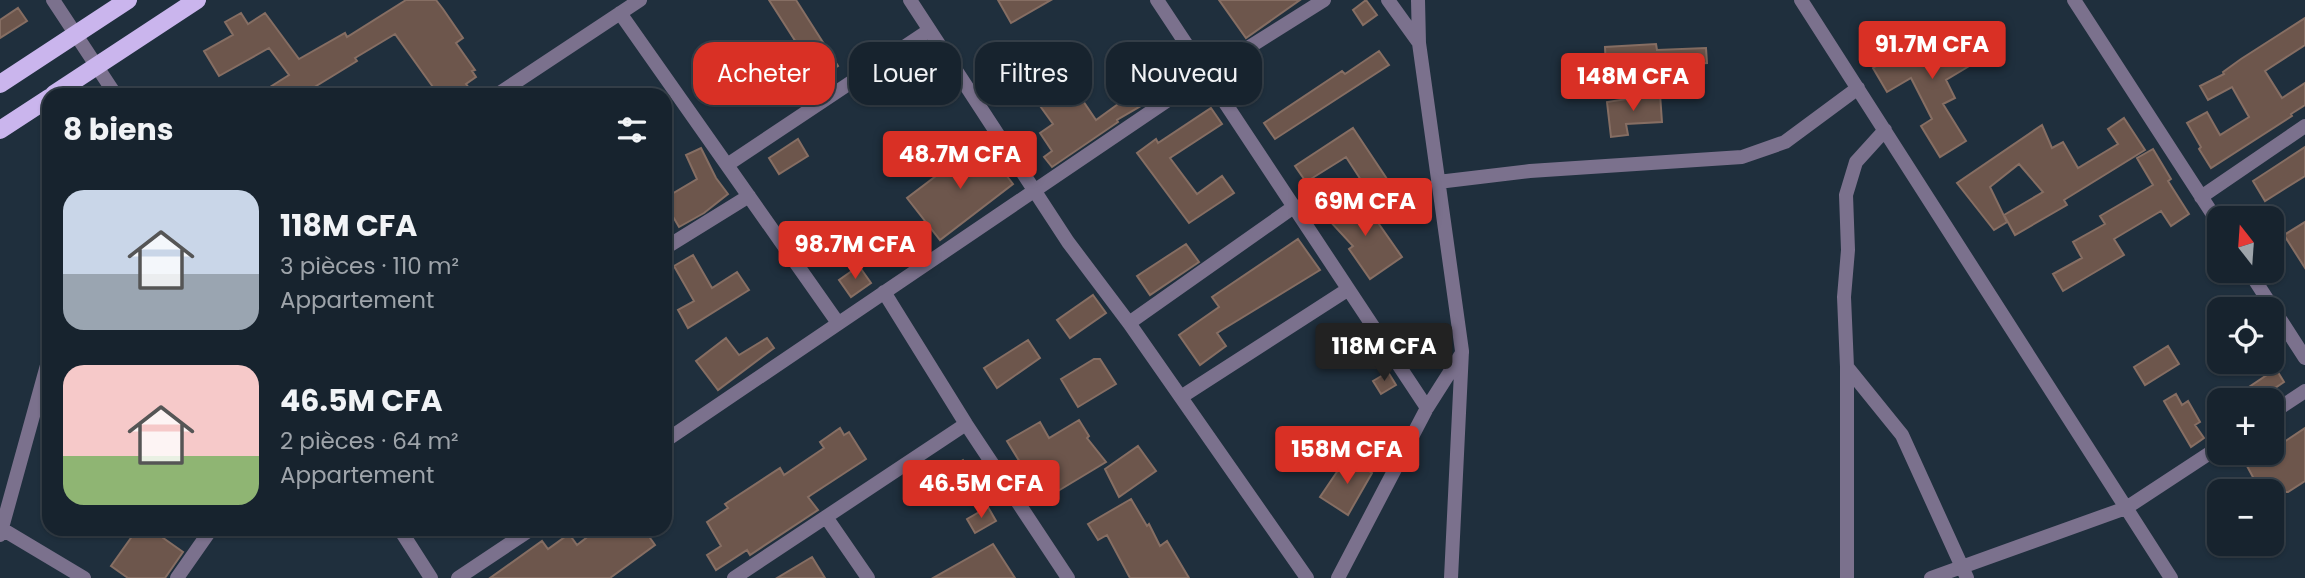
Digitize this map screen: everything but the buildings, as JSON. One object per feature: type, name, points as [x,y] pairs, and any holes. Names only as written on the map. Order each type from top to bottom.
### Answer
[{"type":"main road","points":[[0,84],[128,0]]},
{"type":"main road","points":[[63,88],[197,0]]},
{"type":"main road","points":[[0,131],[42,103]]},
{"type":"street","points":[[53,0],[111,88]]},
{"type":"street","points":[[507,88],[640,0]]},
{"type":"street","points":[[910,0],[1068,242],[1129,323],[1307,578]]},
{"type":"street","points":[[1157,0],[1184,42]]},
{"type":"street","points":[[1257,42],[1324,0]]},
{"type":"street","points":[[1388,0],[1419,43]]},
{"type":"street","points":[[1418,0],[1419,43],[1462,351],[1451,578]]},
{"type":"street","points":[[1801,0],[2171,578]]},
{"type":"street","points":[[2074,0],[2208,206]]},
{"type":"street","points":[[620,13],[838,323]]},
{"type":"street","points":[[727,165],[928,31]]},
{"type":"street","points":[[1438,182],[1530,171],[1742,157],[1785,142],[1858,88]]},
{"type":"street","points":[[672,436],[1161,105]]},
{"type":"street","points":[[1226,105],[1427,408]]},
{"type":"street","points":[[2202,197],[2305,126]]},
{"type":"street","points":[[1847,578],[1847,367],[1844,297],[1848,250],[1846,195],[1856,162],[1885,130]]},
{"type":"street","points":[[672,244],[749,196]]},
{"type":"street","points":[[1129,323],[1295,206]]},
{"type":"street","points":[[2257,284],[2305,358]]},
{"type":"street","points":[[1181,397],[1348,290]]},
{"type":"street","points":[[884,292],[966,424],[1068,578]]},
{"type":"street","points":[[1338,578],[1427,408],[1462,351]]},
{"type":"street","points":[[1847,367],[1902,435],[1965,572]]},
{"type":"street","points":[[42,383],[1,532],[84,578]]},
{"type":"street","points":[[2284,405],[2305,391]]},
{"type":"street","points":[[734,578],[966,424]]},
{"type":"street","points":[[1931,578],[1965,572],[2126,508],[2207,455]]},
{"type":"street","points":[[826,517],[868,578]]},
{"type":"street","points":[[177,578],[206,536]]},
{"type":"street","points":[[404,536],[432,578]]},
{"type":"street","points":[[458,578],[521,536]]}]
